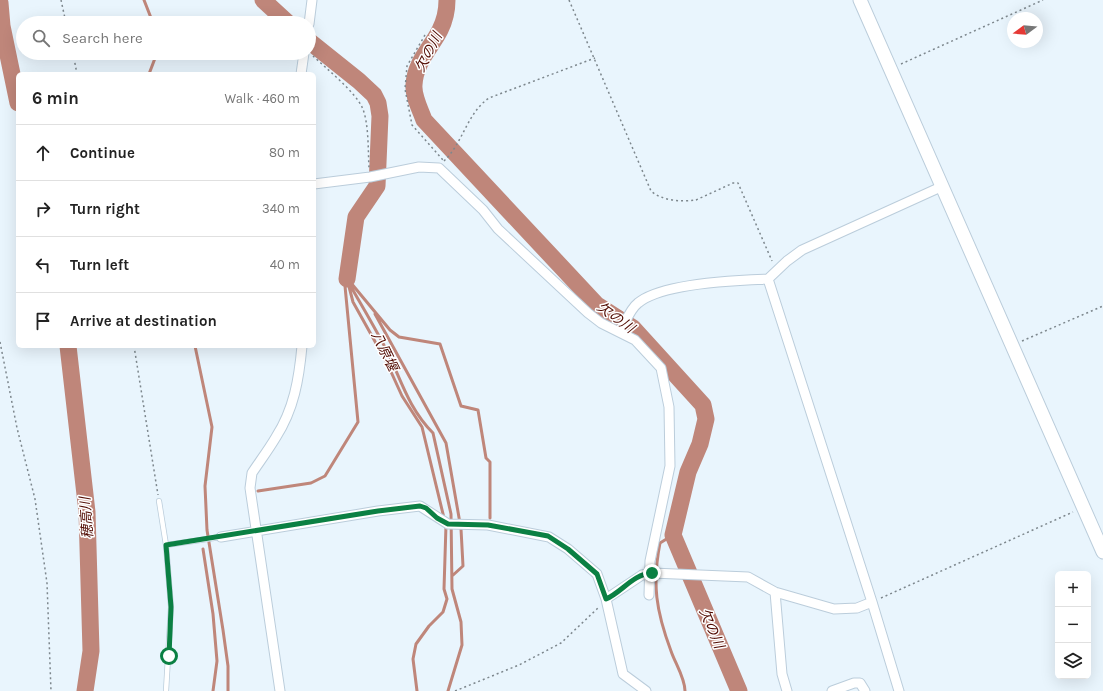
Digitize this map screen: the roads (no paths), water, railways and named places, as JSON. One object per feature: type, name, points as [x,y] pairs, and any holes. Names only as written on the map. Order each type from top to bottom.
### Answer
[{"type":"street","points":[[310,16],[312,0]]},
{"type":"street","points":[[860,0],[1103,552]]},
{"type":"street","points":[[301,72],[303,60]]},
{"type":"street","points":[[316,184],[419,167],[439,168],[483,210],[498,229],[588,313],[601,323],[621,330],[635,340],[661,368],[669,407],[670,466],[654,573],[649,595]]},
{"type":"street","points":[[621,330],[636,304],[640,301],[659,293],[716,282],[768,279],[776,270],[808,248],[943,186]]},
{"type":"street","points":[[768,279],[872,602],[899,691]]},
{"type":"street","points":[[280,691],[256,532],[250,479],[252,473],[276,437],[293,404],[298,384],[302,348]]},
{"type":"street","points":[[217,537],[256,532],[378,511],[420,506],[426,508],[443,522],[488,525],[548,536],[557,541],[597,574],[606,599],[624,674],[646,691]]},
{"type":"street","points":[[606,599],[612,597],[637,578],[654,573],[748,577],[775,592],[834,609],[857,608],[872,602]]},
{"type":"street","points":[[775,592],[782,674],[787,691]]},
{"type":"street","points":[[832,691],[854,683],[860,683],[865,691]]},
{"type":"lane","points":[[159,501],[166,545],[171,607],[166,691]]},
{"type":"lane","points":[[166,545],[217,537]]},
{"type":"waterway","points":[[144,0],[150,16]]},
{"type":"waterway","name":"八原堰","points":[[263,0],[280,16]]},
{"type":"waterway","name":"欠の川","points":[[447,0],[447,8],[442,26],[420,62],[415,77],[415,94],[424,120],[597,305],[633,328],[703,405],[706,419],[700,444],[688,472],[673,535],[739,691]]},
{"type":"waterway","name":"穂高川","points":[[0,3],[2,26],[16,93]]},
{"type":"waterway","name":"八原堰","points":[[316,47],[374,95],[378,103],[380,116],[377,186],[356,217],[347,279]]},
{"type":"waterway","points":[[150,72],[154,60]]},
{"type":"waterway","points":[[347,279],[353,302],[387,363],[402,396],[422,427],[444,518]]},
{"type":"waterway","points":[[258,491],[311,483],[325,476],[358,422],[345,286],[347,279]]},
{"type":"waterway","points":[[351,283],[390,330],[399,337],[440,344],[461,406],[478,410],[486,458],[490,462],[490,518]]},
{"type":"waterway","name":"八原堰","points":[[350,285],[389,355],[412,406],[433,433],[451,514],[452,589],[461,622],[462,645],[448,691]]},
{"type":"waterway","points":[[375,314],[446,443],[461,529],[463,566],[452,576]]},
{"type":"waterway","name":"穂高川","points":[[68,348],[87,512],[91,651],[85,691]]},
{"type":"waterway","points":[[195,348],[212,427],[205,486],[207,530],[228,666],[228,691]]},
{"type":"waterway","points":[[417,691],[413,659],[416,644],[429,626],[443,612],[447,599],[444,589],[446,525]]},
{"type":"waterway","points":[[673,535],[660,543],[656,572],[656,585],[662,623],[673,656],[682,676],[685,691]]},
{"type":"waterway","points":[[203,549],[213,614],[217,661],[213,691]]}]
